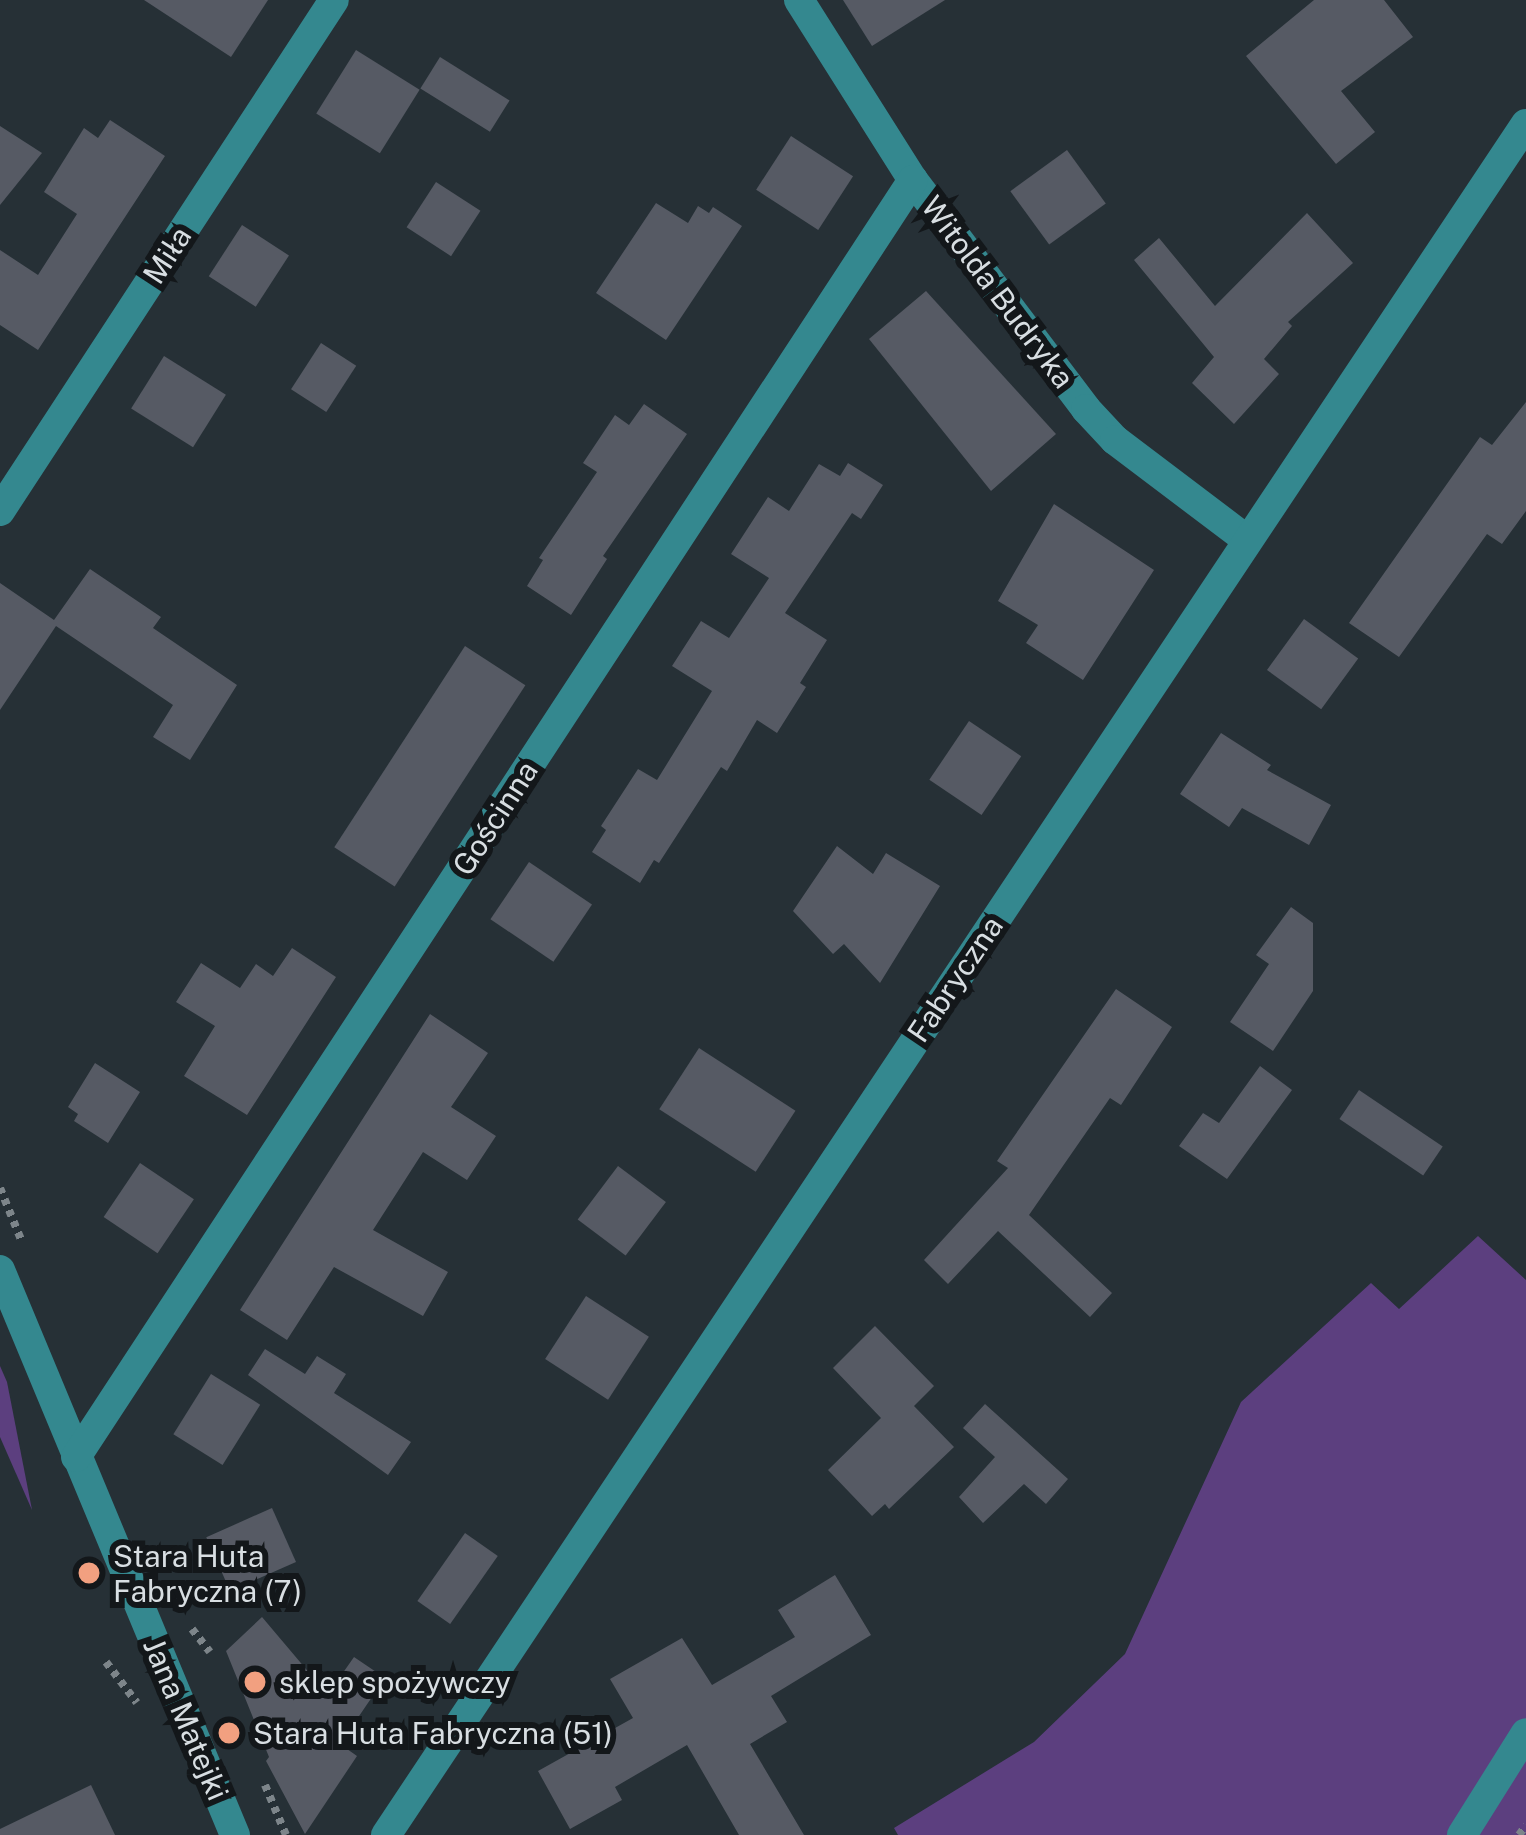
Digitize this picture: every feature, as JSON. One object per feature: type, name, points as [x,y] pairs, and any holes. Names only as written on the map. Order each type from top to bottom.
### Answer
[{"type":"street","name":"Miła","points":[[0,511],[334,0]]},
{"type":"street","name":"Witolda Budryka","points":[[800,0],[913,179],[1115,440],[1247,540]]},
{"type":"street","name":"Fabryczna","points":[[386,1835],[1526,124]]},
{"type":"street","name":"Gościnna","points":[[76,1457],[913,179]]},
{"type":"street","name":"Jana Matejki","points":[[13,1261],[76,1457],[235,1835]]},
{"type":"street","points":[[1462,1835],[1526,1733]]},
{"type":"path","points":[[0,1188],[13,1261]]},
{"type":"path","points":[[186,1621],[210,1652]]},
{"type":"path","points":[[265,1785],[286,1835]]},
{"type":"path","points":[[1520,1835],[1526,1825]]},
{"type":"shaded area","points":[[1478,1236],[1526,1280],[1526,1835],[898,1835],[894,1828],[1034,1742],[1125,1654],[1241,1402],[1371,1283],[1399,1309]]},
{"type":"shaded area","points":[[0,1366],[7,1382],[32,1510],[0,1437]]},
{"type":"building","points":[[144,0],[268,0],[231,57]]},
{"type":"building","points":[[843,0],[945,0],[872,46]]},
{"type":"building","points":[[1314,0],[1384,0],[1413,37],[1341,91],[1375,132],[1336,164],[1246,56]]},
{"type":"building","points":[[356,50],[420,90],[380,153],[316,114]]},
{"type":"building","points":[[440,57],[510,100],[490,132],[420,88]]},
{"type":"building","points":[[110,120],[165,156],[38,350],[0,325],[0,250],[38,275],[77,214],[44,192],[84,128],[98,138]]},
{"type":"building","points":[[0,126],[42,153],[0,205]]},
{"type":"building","points":[[791,136],[853,176],[818,230],[756,190]]},
{"type":"building","points":[[1067,150],[1106,203],[1049,245],[1010,191]]},
{"type":"building","points":[[436,182],[480,211],[451,256],[407,227]]},
{"type":"building","points":[[656,203],[688,223],[698,206],[709,213],[713,207],[742,226],[666,340],[596,293]]},
{"type":"building","points":[[1307,213],[1353,263],[1288,322],[1292,326],[1264,359],[1279,374],[1234,424],[1192,383],[1214,357],[1134,260],[1159,238],[1215,306]]},
{"type":"building","points":[[242,225],[289,255],[256,307],[209,276]]},
{"type":"building","points":[[926,291],[1056,434],[991,491],[869,339]]},
{"type":"building","points":[[321,343],[356,366],[326,412],[291,389]]},
{"type":"building","points":[[164,356],[226,395],[193,447],[131,409]]},
{"type":"building","points":[[1526,402],[1526,511],[1502,544],[1487,534],[1399,657],[1349,623],[1480,437],[1492,445]]},
{"type":"building","points":[[644,404],[687,434],[603,556],[607,559],[571,615],[527,586],[543,560],[539,558],[597,472],[583,463],[615,415],[629,425]]},
{"type":"building","points":[[848,463],[883,485],[861,519],[852,513],[785,613],[827,640],[800,683],[806,687],[777,733],[757,720],[727,771],[721,767],[659,863],[654,860],[640,883],[592,852],[606,830],[601,826],[638,769],[657,780],[712,691],[672,666],[701,621],[729,638],[769,578],[731,554],[768,497],[789,511],[819,464],[840,476]]},
{"type":"building","points":[[1054,504],[1154,570],[1083,680],[1026,643],[1038,625],[998,601]]},
{"type":"building","points":[[90,569],[161,617],[153,628],[237,685],[190,760],[153,737],[173,705],[56,626],[0,710],[0,583],[54,620]]},
{"type":"building","points":[[1304,619],[1358,658],[1321,709],[1267,670]]},
{"type":"building","points":[[465,646],[525,685],[395,886],[334,847]]},
{"type":"building","points":[[969,721],[1021,756],[982,815],[929,780]]},
{"type":"building","points":[[1221,733],[1271,765],[1267,770],[1331,805],[1309,845],[1242,808],[1229,827],[1180,794]]},
{"type":"building","points":[[837,846],[873,874],[886,853],[940,886],[880,983],[844,944],[833,954],[793,911]]},
{"type":"building","points":[[529,862],[592,904],[553,962],[490,919]]},
{"type":"building","points":[[1291,907],[1313,923],[1313,991],[1273,1051],[1230,1022],[1269,964],[1256,955]]},
{"type":"building","points":[[292,948],[336,977],[247,1115],[184,1076],[215,1026],[176,1002],[201,963],[240,988],[256,964],[273,976]]},
{"type":"building","points":[[1116,989],[1172,1027],[1121,1105],[1110,1098],[1029,1215],[1112,1293],[1090,1317],[998,1231],[948,1284],[924,1260],[1008,1168],[997,1161]]},
{"type":"building","points":[[430,1014],[488,1053],[451,1107],[496,1136],[467,1180],[423,1152],[373,1230],[448,1272],[423,1316],[334,1267],[287,1340],[240,1310]]},
{"type":"building","points":[[699,1048],[795,1111],[756,1172],[659,1109]]},
{"type":"building","points":[[95,1063],[140,1092],[108,1143],[74,1121],[78,1114],[68,1107]]},
{"type":"building","points":[[1260,1066],[1292,1090],[1227,1179],[1179,1146],[1203,1113],[1219,1123]]},
{"type":"building","points":[[1359,1090],[1443,1146],[1423,1175],[1339,1119]]},
{"type":"building","points":[[140,1163],[194,1199],[158,1253],[104,1217]]},
{"type":"building","points":[[618,1166],[666,1202],[626,1256],[578,1220]]},
{"type":"building","points":[[586,1296],[649,1337],[608,1400],[545,1359]]},
{"type":"building","points":[[875,1326],[934,1386],[914,1406],[954,1447],[889,1509],[885,1504],[872,1516],[828,1470],[881,1418],[833,1368]]},
{"type":"building","points":[[265,1349],[305,1374],[317,1356],[346,1374],[334,1393],[411,1442],[388,1475],[248,1375]]},
{"type":"building","points":[[211,1374],[260,1405],[223,1465],[173,1434]]},
{"type":"building","points":[[985,1404],[1068,1479],[1046,1504],[1024,1484],[983,1523],[959,1497],[995,1457],[963,1428]]},
{"type":"building","points":[[272,1508],[296,1562],[230,1591],[206,1537]]},
{"type":"building","points":[[465,1533],[498,1556],[450,1624],[417,1601]]},
{"type":"building","points":[[835,1575],[871,1635],[771,1696],[787,1722],[750,1744],[804,1835],[739,1835],[687,1745],[615,1787],[622,1800],[570,1829],[538,1771],[633,1718],[610,1679],[682,1638],[712,1685],[795,1637],[778,1610]]},
{"type":"building","points":[[262,1617],[322,1688],[335,1674],[340,1677],[354,1657],[385,1678],[340,1744],[357,1756],[305,1834],[266,1761],[269,1757],[226,1651]]},
{"type":"building","points":[[91,1785],[115,1835],[0,1835],[0,1829]]},
{"type":"place","name":"Stara Huta Fabryczna (7)","points":[[89,1573]]},
{"type":"place","name":"sklep spożywczy","points":[[255,1682]]},
{"type":"place","name":"Stara Huta Fabryczna (51)","points":[[229,1733]]}]
